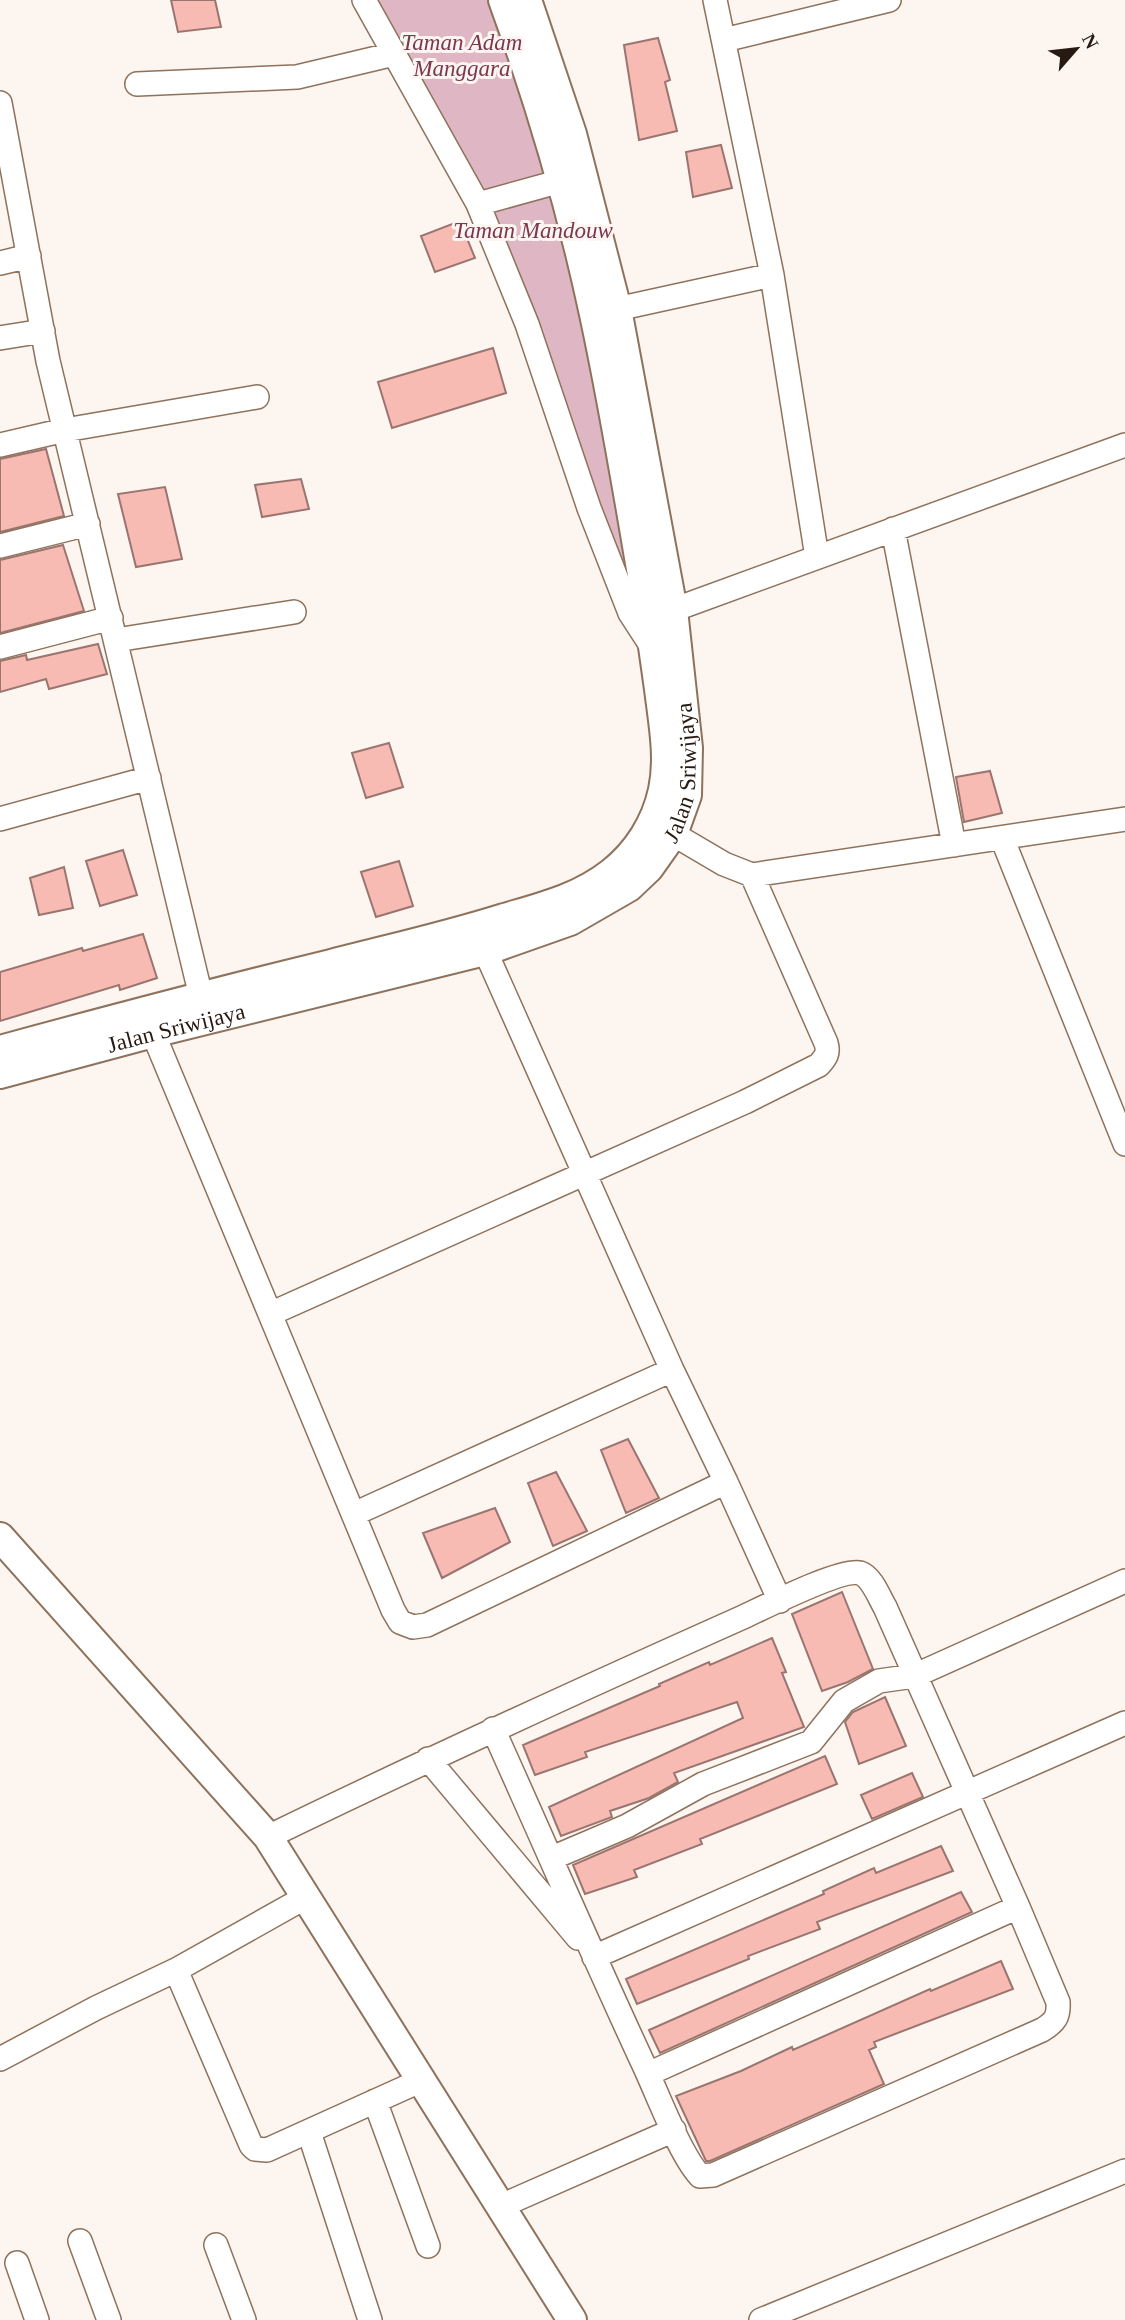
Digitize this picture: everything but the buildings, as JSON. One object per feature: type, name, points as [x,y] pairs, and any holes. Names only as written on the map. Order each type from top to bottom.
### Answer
[{"type":"main road","name":"Jalan Sriwijaya","points":[[0,1050],[204,1007],[480,939],[570,921],[629,887],[649,868],[673,834],[687,795],[688,748],[673,610],[617,309],[572,134],[503,0]]},
{"type":"main road","name":"Jalan Sriwijaya","points":[[480,939],[594,886],[633,854],[647,832],[664,789],[666,763],[653,648],[623,463],[594,313],[561,181],[527,0]]},
{"type":"main road","name":"Jalan Sriwijaya","points":[[0,1074],[153,1033],[204,1007]]},
{"type":"main road","points":[[0,1537],[268,1838],[572,2320]]},
{"type":"street","points":[[364,0],[478,204],[527,324],[587,501],[625,601],[653,648]]},
{"type":"street","points":[[715,0],[772,275],[817,557]]},
{"type":"street","points":[[724,40],[889,0]]},
{"type":"street","points":[[137,84],[297,77],[394,54]]},
{"type":"street","points":[[0,103],[43,331],[65,430],[204,1007]]},
{"type":"street","points":[[478,204],[561,181]]},
{"type":"street","points":[[0,262],[29,256]]},
{"type":"street","points":[[617,309],[772,275]]},
{"type":"street","points":[[0,338],[43,331]]},
{"type":"street","points":[[0,445],[65,430],[257,397]]},
{"type":"street","points":[[673,610],[1125,445]]},
{"type":"street","points":[[0,546],[88,524]]},
{"type":"street","points":[[893,529],[954,845]]},
{"type":"street","points":[[0,647],[113,629],[294,612]]},
{"type":"street","points":[[0,819],[149,778]]},
{"type":"street","points":[[673,834],[724,864],[752,875],[1125,819]]},
{"type":"street","points":[[1002,838],[1125,1144]]},
{"type":"street","points":[[270,1314],[745,1102],[803,1074],[826,1058],[826,1043],[752,875]]},
{"type":"street","points":[[480,939],[672,1370],[780,1601]]},
{"type":"street","points":[[153,1033],[400,1622],[413,1627],[427,1625],[726,1482]]},
{"type":"street","points":[[354,1514],[672,1370]]},
{"type":"street","points":[[268,1838],[493,1729],[839,1574],[859,1573],[867,1578],[885,1607],[1018,1907],[1058,2002],[1059,2014],[1053,2023],[1042,2030],[706,2177],[700,2176],[693,2168],[648,2074],[493,1729]]},
{"type":"street","points":[[552,1858],[627,1826],[703,1784],[811,1742],[844,1701],[879,1681],[914,1676],[1125,1581]]},
{"type":"street","points":[[594,1957],[1125,1723]]},
{"type":"street","points":[[428,1759],[594,1957]]},
{"type":"street","points":[[0,2059],[96,2008],[176,1970],[306,1897]]},
{"type":"street","points":[[648,2074],[1018,1907]]},
{"type":"street","points":[[176,1970],[251,2145],[260,2151],[309,2132],[422,2080]]},
{"type":"street","points":[[375,2101],[428,2246]]},
{"type":"street","points":[[502,2206],[674,2130]]},
{"type":"street","points":[[309,2132],[370,2320]]},
{"type":"street","points":[[761,2320],[1125,2171]]},
{"type":"street","points":[[80,2241],[109,2320]]},
{"type":"street","points":[[216,2245],[244,2320]]},
{"type":"street","points":[[17,2263],[37,2320]]},
{"type":"green space","name":"Taman Adam Manggara","points":[[367,0],[501,0],[558,179],[480,201]]},
{"type":"green space","name":"Taman Mandouw","points":[[560,182],[651,643],[480,205]]}]
